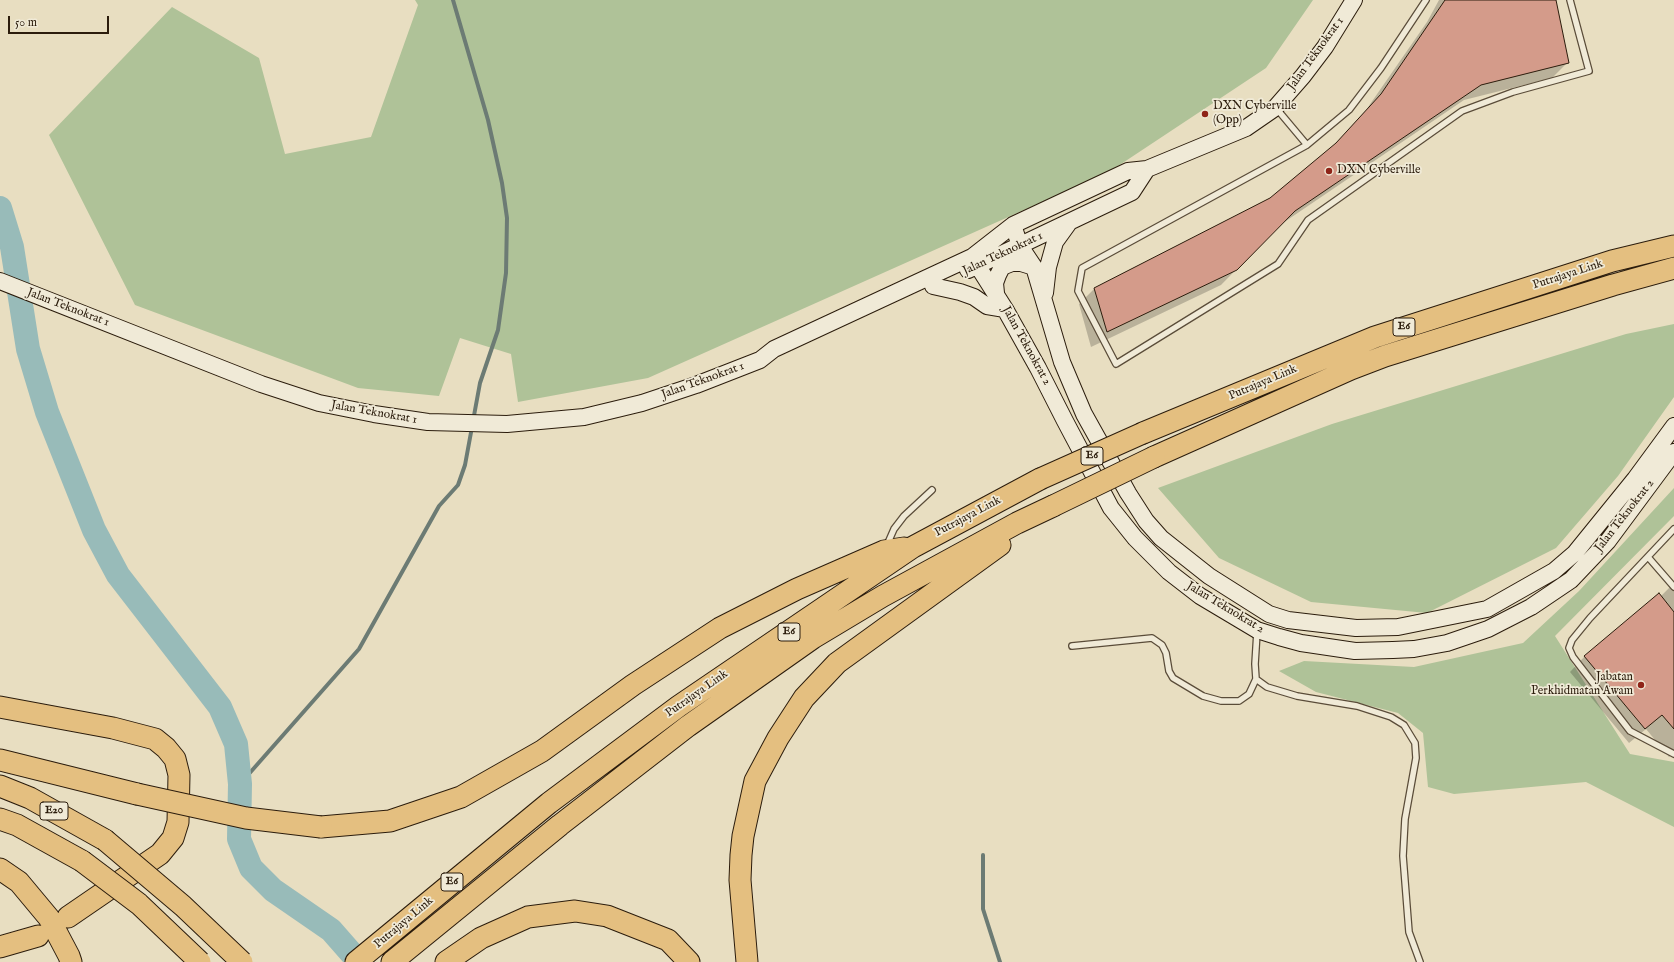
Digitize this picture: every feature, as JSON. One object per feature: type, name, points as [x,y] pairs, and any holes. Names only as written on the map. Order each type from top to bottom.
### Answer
[{"type":"highway","name":"Putrajaya Link","points":[[356,962],[549,803],[680,706],[913,547],[1040,479],[1143,433],[1375,337],[1612,261],[1674,246]]},
{"type":"highway","name":"Putrajaya Link","points":[[392,962],[560,825],[688,726],[813,638],[883,596],[1017,523],[1154,457],[1351,369],[1385,356],[1613,285],[1674,268]]},
{"type":"highway","points":[[747,962],[740,880],[743,836],[755,781],[778,738],[804,698],[837,664],[1003,543],[1017,523]]},
{"type":"highway","points":[[0,760],[137,794],[246,818],[321,827],[390,821],[461,797],[542,751],[633,685],[720,628],[797,589],[884,551],[913,547]]},
{"type":"highway","points":[[0,707],[113,728],[154,739],[166,748],[175,759],[180,775],[178,822],[173,838],[160,854],[68,916]]},
{"type":"highway","name":"E20","points":[[0,786],[30,798],[105,840],[183,906],[242,962]]},
{"type":"highway","name":"E20","points":[[0,819],[17,825],[82,861],[139,904],[200,962]]},
{"type":"highway","points":[[0,869],[19,882],[49,918],[71,962]]},
{"type":"highway","points":[[446,962],[481,938],[528,917],[575,911],[607,916],[668,940],[690,962]]},
{"type":"highway","points":[[0,947],[38,936]]},
{"type":"main road","name":"Jalan Teknokrat 1","points":[[760,360],[776,359],[933,286],[974,261],[1013,225],[1128,171],[1147,169],[1246,128],[1275,108],[1324,47],[1354,0]]},
{"type":"main road","name":"Jalan Teknokrat 1","points":[[0,281],[261,384],[319,403],[374,414],[428,422],[508,424],[535,422],[584,417],[642,403],[696,385],[760,360],[774,349],[974,261],[1020,246],[1068,224],[1132,192],[1147,169]]},
{"type":"main road","points":[[1044,304],[1048,267],[1055,242],[1068,224]]},
{"type":"main road","name":"Jalan Teknokrat 2","points":[[1013,225],[1020,246],[1034,267],[1062,362],[1084,414],[1128,493],[1146,521],[1162,538],[1209,576],[1269,614],[1288,620],[1356,628],[1398,627],[1487,609],[1554,571],[1575,553],[1635,479],[1674,426]]},
{"type":"main road","name":"Jalan Teknokrat 2","points":[[974,261],[996,293],[1038,368],[1064,421],[1111,508],[1135,538],[1169,572],[1200,596],[1257,630],[1301,643],[1355,651],[1414,649],[1448,643],[1488,629],[1531,607],[1571,580],[1608,541],[1674,452]]},
{"type":"main road","points":[[996,293],[995,283],[1002,267],[1012,263],[1021,263],[1034,267]]},
{"type":"main road","points":[[933,286],[960,292],[974,297],[988,306],[1005,309]]},
{"type":"lane","points":[[1426,0],[1381,68],[1349,110],[1307,145],[1082,268],[1078,290],[1116,364],[1278,264],[1308,220],[1462,111],[1513,92],[1589,71],[1570,0]]},
{"type":"lane","points":[[1275,108],[1307,145]]},
{"type":"lane","points":[[884,551],[894,529],[904,516],[932,490]]},
{"type":"lane","points":[[1674,529],[1590,618],[1572,640],[1569,648],[1573,657],[1630,731],[1674,754]]},
{"type":"lane","points":[[1648,557],[1674,587]]},
{"type":"lane","points":[[1072,646],[1152,638],[1162,645],[1166,653],[1168,671],[1173,678],[1203,696],[1220,701],[1239,700],[1249,694],[1256,679],[1255,664],[1257,630]]},
{"type":"lane","points":[[1256,679],[1267,687],[1297,696],[1357,706],[1390,717],[1404,725],[1414,743],[1416,758],[1405,819],[1403,856],[1409,932],[1420,962]]},
{"type":"green space","points":[[415,0],[1313,0],[1266,68],[1109,172],[648,378],[518,402],[511,354],[460,338],[439,396],[358,388],[135,305],[49,135],[172,7],[259,58],[285,154],[371,137],[418,5]]},
{"type":"green space","points":[[1674,324],[1674,397],[1618,476],[1556,548],[1427,613],[1311,602],[1219,558],[1158,488],[1332,424],[1626,334]]},
{"type":"green space","points":[[1674,488],[1674,516],[1555,636],[1630,754],[1674,762],[1674,827],[1586,782],[1454,794],[1428,787],[1423,733],[1398,713],[1316,692],[1279,671],[1304,661],[1414,667],[1523,643],[1579,591]]},
{"type":"building","name":"DXN Cyberville","points":[[1445,0],[1556,0],[1569,63],[1481,85],[1295,211],[1237,270],[1107,332],[1094,288],[1270,198],[1336,143],[1381,94]]},
{"type":"building","name":"Jabatan Perkhidmatan Awam","points":[[1659,593],[1674,612],[1674,729],[1662,715],[1645,729],[1584,656]]},
{"type":"waterway","points":[[453,0],[488,120],[502,183],[507,218],[506,273],[498,330],[480,383],[473,421]]},
{"type":"waterway","points":[[0,208],[12,247],[28,349],[47,412],[94,530],[118,575],[220,707],[236,744],[240,784],[239,839],[251,868],[273,890],[331,930],[359,962]]},
{"type":"waterway","points":[[240,784],[359,649],[439,506],[458,485],[465,465],[472,427]]},
{"type":"waterway","points":[[983,855],[983,909],[1000,962]]},
{"type":"place","name":"DXN Cyberville (Opp)","points":[[1205,114]]},
{"type":"place","name":"DXN Cyberville","points":[[1329,171]]},
{"type":"place","name":"Jabatan Perkhidmatan Awam","points":[[1641,685]]}]
